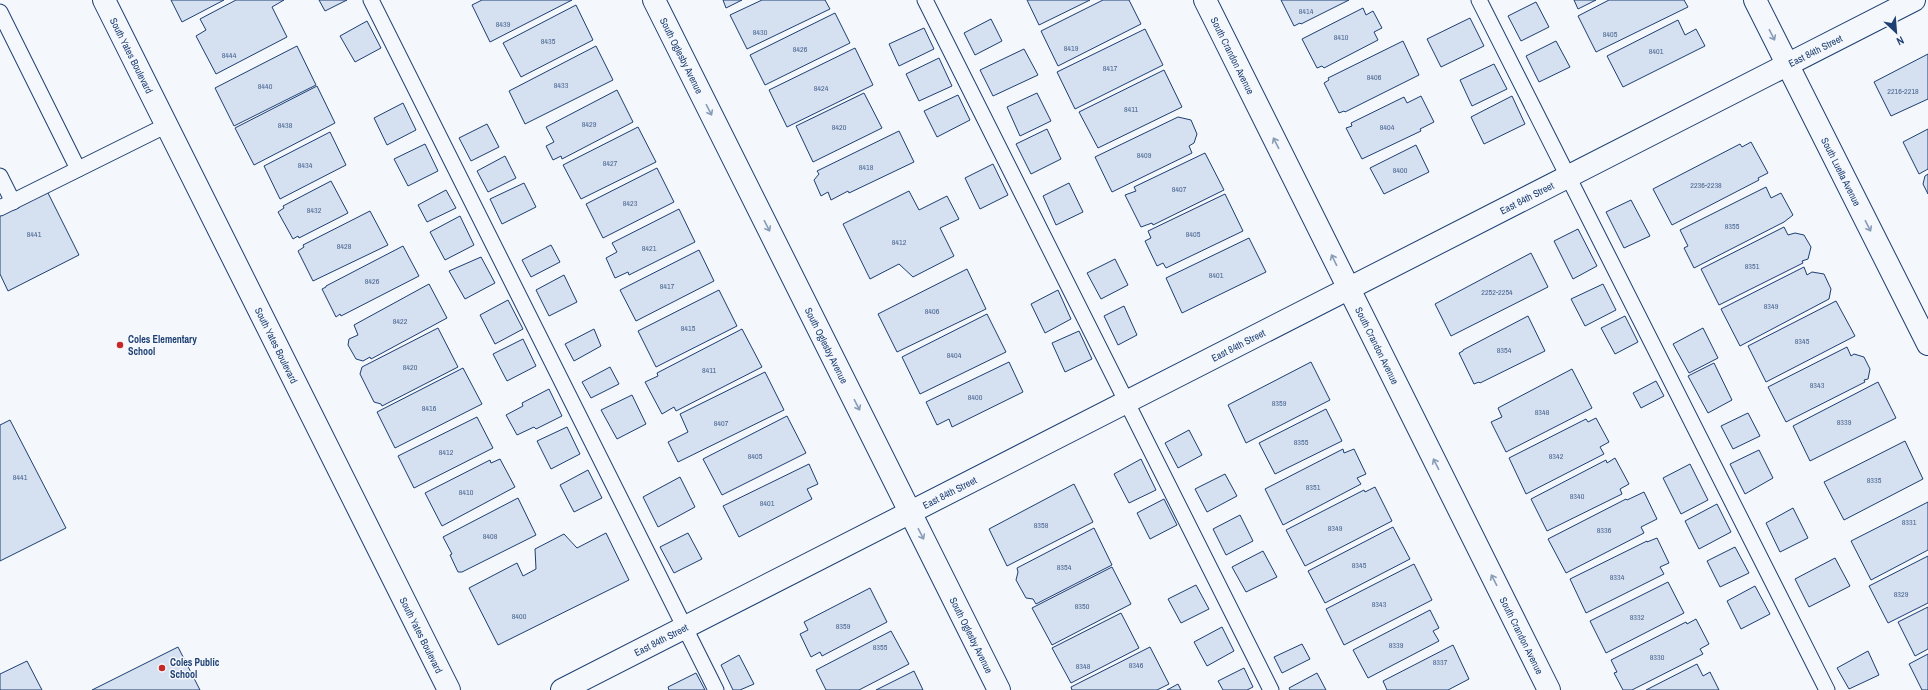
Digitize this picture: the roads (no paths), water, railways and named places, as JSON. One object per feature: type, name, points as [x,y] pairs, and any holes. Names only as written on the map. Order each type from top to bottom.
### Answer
[{"type":"street","name":"South Yates Boulevard","points":[[104,0],[449,690]]},
{"type":"street","name":"South Oglesby Avenue","points":[[654,0],[1000,690]]},
{"type":"street","name":"South Crandon Avenue","points":[[1205,0],[1549,690]]},
{"type":"street","name":"South Luella Avenue","points":[[1754,0],[1928,344]]},
{"type":"street","name":"East 84th Street","points":[[562,690],[1914,0]]},
{"type":"lane","points":[[371,0],[716,690]]},
{"type":"lane","points":[[925,0],[1271,690]]},
{"type":"lane","points":[[1479,0],[1827,690]]},
{"type":"lane","points":[[0,12],[78,169]]},
{"type":"lane","points":[[0,176],[6,205],[167,125]]},
{"type":"place","name":"Coles Elementary School","points":[[120,345]]},
{"type":"place","name":"Coles Public School","points":[[162,668]]}]
